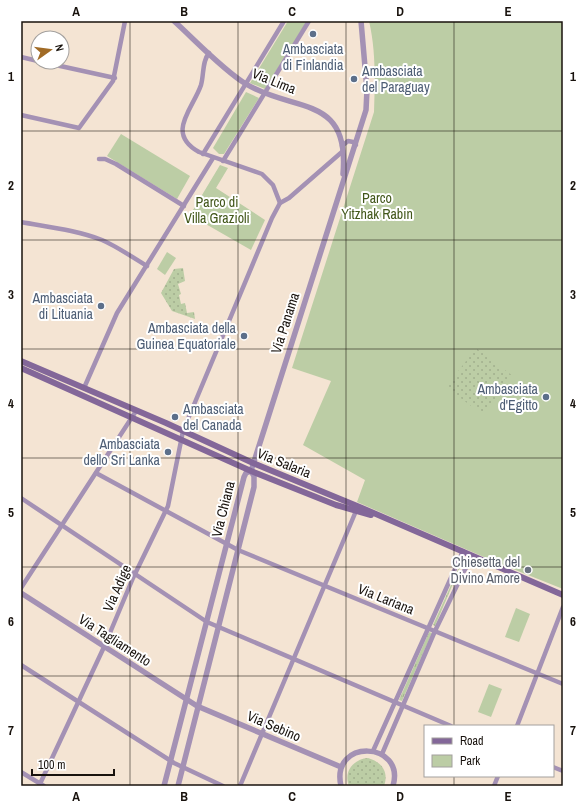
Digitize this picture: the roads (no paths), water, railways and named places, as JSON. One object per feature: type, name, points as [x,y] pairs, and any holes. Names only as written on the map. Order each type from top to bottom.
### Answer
[{"type":"main road","name":"Via Salaria","points":[[21,361],[253,463],[463,551],[563,595]]},
{"type":"main road","name":"Via Salaria","points":[[21,368],[251,471],[356,512],[378,516]]},
{"type":"street","points":[[21,115],[79,128],[115,78],[125,21]]},
{"type":"street","name":"Via Lima","points":[[174,21],[246,84],[265,94],[322,112],[335,128],[342,149]]},
{"type":"street","points":[[203,154],[284,21]]},
{"type":"street","points":[[223,161],[309,21]]},
{"type":"street","points":[[342,149],[349,153],[354,145],[366,110],[367,99],[361,21]]},
{"type":"street","points":[[209,53],[206,59],[200,86],[184,116],[182,124],[184,136],[188,144],[203,154],[258,171],[268,179],[280,203]]},
{"type":"street","points":[[70,68],[115,78]]},
{"type":"street","points":[[180,438],[272,218],[280,203],[289,198],[342,149],[345,142],[354,145]]},
{"type":"street","name":"Via Panama","points":[[251,471],[354,145]]},
{"type":"street","points":[[342,149],[343,182]]},
{"type":"street","points":[[84,388],[111,325],[213,158]]},
{"type":"street","points":[[99,159],[106,159],[116,164],[184,206]]},
{"type":"street","points":[[21,222],[80,233],[102,240],[147,266]]},
{"type":"street","points":[[21,588],[136,411]]},
{"type":"street","name":"Via Adige","points":[[41,785],[77,702],[104,647],[135,573],[166,511],[180,438]]},
{"type":"street","name":"Via Chiana","points":[[164,786],[244,475],[246,472],[251,471],[254,478],[254,488],[197,706],[178,786]]},
{"type":"street","name":"Via Lariana","points":[[96,473],[238,550],[563,684]]},
{"type":"street","points":[[254,488],[257,481],[266,476]]},
{"type":"street","points":[[21,498],[207,622],[450,725]]},
{"type":"street","points":[[240,786],[356,512]]},
{"type":"street","points":[[373,751],[463,551]]},
{"type":"street","points":[[382,754],[435,631],[464,569],[480,559]]},
{"type":"street","name":"Via Tagliamento","points":[[21,593],[197,706]]},
{"type":"street","points":[[517,725],[563,607]]},
{"type":"street","points":[[21,665],[182,768],[223,786]]},
{"type":"street","name":"Via Sebino","points":[[197,706],[341,767]]},
{"type":"street","points":[[341,786],[339,777],[341,767],[348,758],[354,753],[361,751],[373,751],[382,754],[392,767],[395,778],[393,786]]},
{"type":"street","points":[[21,772],[41,785]]},
{"type":"place","name":"Ambasciata di Finlandia","points":[[313,34]]},
{"type":"place","name":"Ambasciata del Paraguay","points":[[354,79]]},
{"type":"place","name":"Ambasciata di Lituania","points":[[101,306]]},
{"type":"place","name":"Ambasciata della Guinea Equatoriale","points":[[244,336]]},
{"type":"place","name":"Ambasciata d'Egitto","points":[[546,397]]},
{"type":"place","name":"Ambasciata del Canada","points":[[175,417]]},
{"type":"place","name":"Ambasciata dello Sri Lanka","points":[[168,452]]},
{"type":"place","name":"Chiesetta del Divino Amore","points":[[528,570]]},
{"type":"park label","name":"Parco Yitzhak Rabin","points":[[377,206]]},
{"type":"park label","name":"Parco di Villa Grazioli","points":[[217,210]]}]
